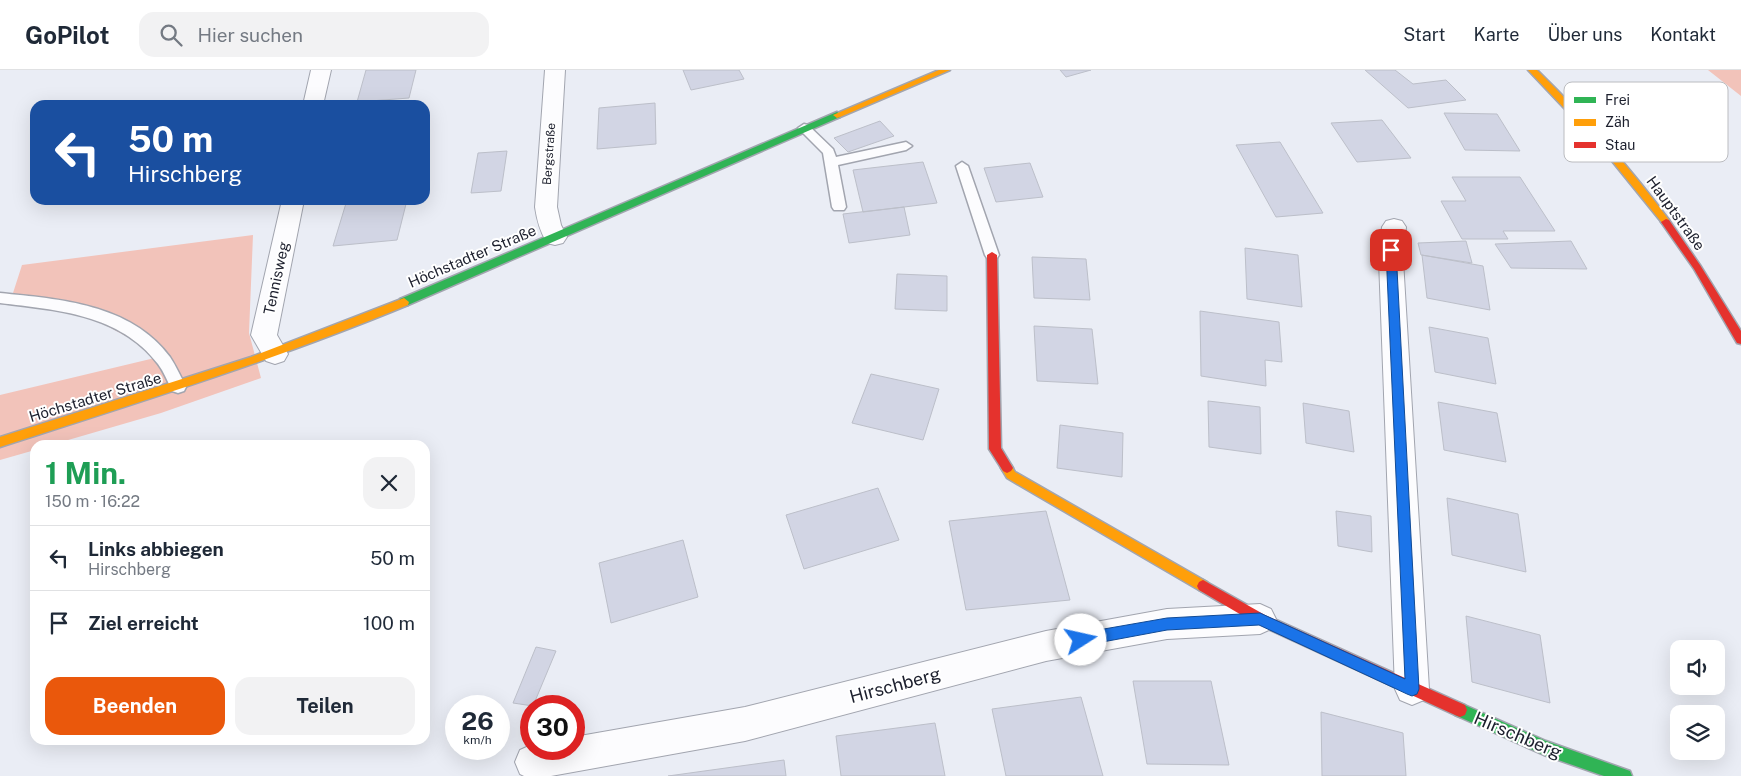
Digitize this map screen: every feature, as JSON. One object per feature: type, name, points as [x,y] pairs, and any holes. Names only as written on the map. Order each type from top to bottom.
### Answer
[{"type":"street","points":[[314,100],[321,70]]},
{"type":"street","name":"Bergstraße","points":[[555,70],[546,207],[549,225],[555,237]]},
{"type":"street","name":"Höchstadter Straße","points":[[0,442],[178,387],[275,354],[350,325],[804,128],[946,70]]},
{"type":"street","name":"Hauptstraße","points":[[1532,70],[1564,99]]},
{"type":"street","name":"Hauptstraße","points":[[1619,162],[1638,184],[1684,246],[1741,340]]},
{"type":"street","name":"Tennisweg","points":[[275,354],[264,335],[292,205]]},
{"type":"street","points":[[1394,228],[1390,260],[1412,689]]},
{"type":"street","name":"Hirschberg","points":[[992,255],[995,449],[1011,475],[1260,619],[1544,748],[1625,776]]},
{"type":"street","name":"Hirschberg","points":[[532,762],[745,724],[1046,646],[1167,624],[1260,619]]},
{"type":"lane","points":[[804,128],[830,152],[839,207]]},
{"type":"lane","points":[[831,162],[906,146]]},
{"type":"lane","points":[[962,166],[992,255]]},
{"type":"lane","points":[[0,298],[62,305],[109,318],[133,331],[166,362],[178,387]]},
{"type":"shaded area","points":[[1708,70],[1741,70],[1741,96],[1728,86],[1728,82],[1723,82]]},
{"type":"shaded area","points":[[253,235],[249,333],[261,378],[161,413],[68,440],[30,440],[30,451],[0,460],[0,395],[163,356],[96,320],[13,293],[22,265]]},
{"type":"building","points":[[366,70],[416,70],[409,98],[358,100]]},
{"type":"building","points":[[683,70],[739,70],[744,79],[691,90]]},
{"type":"building","points":[[1060,70],[1091,70],[1066,77]]},
{"type":"building","points":[[1365,70],[1395,70],[1413,84],[1446,80],[1466,100],[1408,108]]},
{"type":"building","points":[[655,103],[656,144],[597,149],[599,108]]},
{"type":"building","points":[[1444,113],[1497,114],[1520,151],[1465,150]]},
{"type":"building","points":[[1382,120],[1411,158],[1357,162],[1331,123]]},
{"type":"building","points":[[880,121],[894,136],[848,152],[834,138]]},
{"type":"building","points":[[1280,142],[1323,213],[1276,217],[1236,145]]},
{"type":"building","points":[[507,151],[501,191],[471,193],[478,153]]},
{"type":"building","points":[[923,162],[937,203],[863,212],[853,170]]},
{"type":"building","points":[[1030,163],[1043,197],[996,202],[984,168]]},
{"type":"building","points":[[1452,177],[1520,177],[1555,231],[1503,231],[1508,239],[1462,239],[1441,201],[1466,201]]},
{"type":"building","points":[[345,205],[406,205],[397,240],[333,246]]},
{"type":"building","points":[[904,207],[910,235],[849,243],[843,214]]},
{"type":"building","points":[[1466,241],[1472,263],[1421,255],[1418,243]]},
{"type":"building","points":[[1571,241],[1587,269],[1511,268],[1495,244]]},
{"type":"building","points":[[1245,248],[1298,255],[1302,307],[1247,299]]},
{"type":"building","points":[[1422,255],[1483,266],[1490,310],[1427,298]]},
{"type":"building","points":[[1032,257],[1086,259],[1090,300],[1034,298]]},
{"type":"building","points":[[897,274],[947,276],[947,311],[895,309]]},
{"type":"building","points":[[1200,311],[1279,322],[1282,362],[1265,360],[1266,386],[1201,376]]},
{"type":"building","points":[[1034,326],[1092,329],[1098,384],[1037,381]]},
{"type":"building","points":[[1429,327],[1488,338],[1496,384],[1435,372]]},
{"type":"building","points":[[871,374],[939,389],[923,440],[852,423]]},
{"type":"building","points":[[1208,401],[1260,407],[1261,454],[1209,447]]},
{"type":"building","points":[[1438,402],[1497,413],[1506,462],[1444,450]]},
{"type":"building","points":[[1303,403],[1349,411],[1354,452],[1306,443]]},
{"type":"building","points":[[1060,425],[1123,433],[1122,477],[1057,468]]},
{"type":"building","points":[[878,488],[899,540],[804,569],[786,515]]},
{"type":"building","points":[[1447,498],[1518,514],[1526,572],[1452,555]]},
{"type":"building","points":[[1046,511],[1070,600],[966,610],[949,521]]},
{"type":"building","points":[[1336,511],[1371,516],[1372,552],[1338,546]]},
{"type":"building","points":[[683,540],[698,597],[611,623],[599,563]]},
{"type":"building","points":[[1466,616],[1540,635],[1550,703],[1472,682]]},
{"type":"building","points":[[536,647],[556,651],[538,695],[520,695],[520,704],[513,703]]},
{"type":"building","points":[[1133,681],[1211,681],[1229,765],[1147,764]]},
{"type":"building","points":[[1081,697],[1103,776],[1006,776],[992,709]]},
{"type":"building","points":[[1321,712],[1403,733],[1406,776],[1322,776]]},
{"type":"building","points":[[935,723],[945,776],[841,776],[836,736]]},
{"type":"building","points":[[784,760],[786,776],[668,776]]},
{"type":"traffic: fast","points":[[404,302],[837,115]]},
{"type":"traffic: fast","points":[[1460,710],[1544,748],[1625,776]]},
{"type":"traffic: slow","points":[[837,115],[946,70]]},
{"type":"traffic: slow","points":[[1532,70],[1564,102]]},
{"type":"traffic: slow","points":[[1618,162],[1666,222]]},
{"type":"traffic: slow","points":[[0,442],[254,360],[355,323],[404,302]]},
{"type":"traffic: slow","points":[[1007,468],[1011,475],[1203,586]]},
{"type":"traffic: jam","points":[[1666,222],[1697,267],[1741,340]]},
{"type":"traffic: jam","points":[[992,255],[995,449],[1007,468]]},
{"type":"traffic: jam","points":[[1203,586],[1260,619],[1460,710]]},
{"type":"route","points":[[1081,640],[1167,624],[1260,619],[1412,689],[1391,250]]}]
